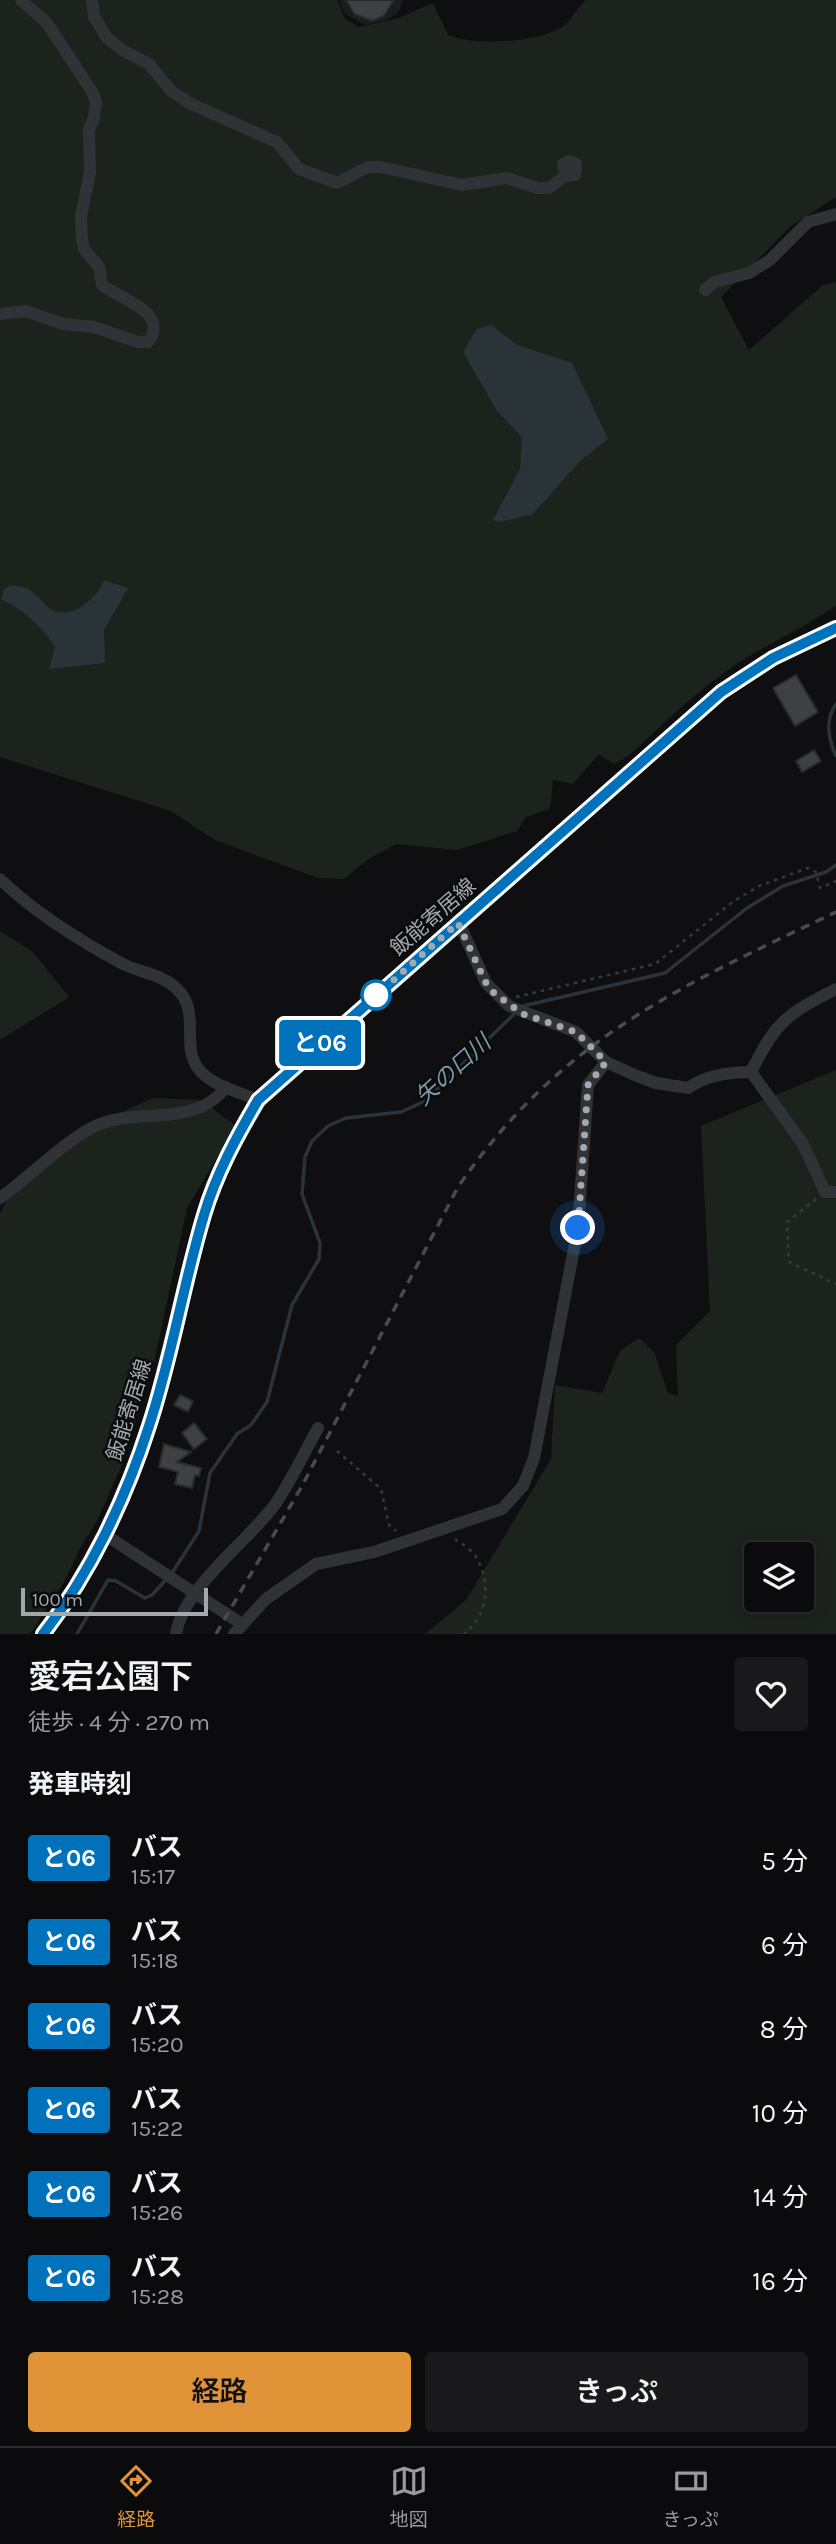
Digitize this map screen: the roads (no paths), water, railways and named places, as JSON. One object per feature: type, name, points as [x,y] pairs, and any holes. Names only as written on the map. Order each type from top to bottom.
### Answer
[{"type":"main road","name":"飯能寄居線","points":[[43,1634],[104,1534],[129,1482],[150,1424],[204,1213],[241,1129],[258,1100],[721,692],[773,658],[836,628]]},
{"type":"street","points":[[0,314],[26,311],[63,324],[109,331],[138,342],[148,342],[154,328],[147,312],[102,285],[99,267],[84,250],[81,216],[88,194],[89,129],[96,103],[93,93],[47,23],[21,0]]},
{"type":"street","points":[[92,0],[94,17],[107,38],[124,51],[149,64],[171,91],[191,104],[277,142],[299,169],[314,176],[337,183],[368,167],[381,167],[462,185],[507,178],[538,188],[549,188],[565,176]]},
{"type":"street","points":[[705,290],[714,282],[749,273],[770,260],[808,222],[836,214]]},
{"type":"street","points":[[0,879],[38,911],[123,964],[151,973],[177,989],[192,1013],[190,1044],[195,1064],[202,1074],[258,1100]]},
{"type":"street","points":[[458,923],[486,983],[506,1004],[523,1014],[576,1032],[606,1062],[656,1083],[688,1088],[696,1082],[751,1072]]},
{"type":"street","points":[[751,1072],[777,1024],[794,1011],[836,989]]},
{"type":"street","points":[[104,1534],[197,1593],[238,1629],[274,1593],[316,1564],[374,1552],[502,1509],[529,1474],[552,1351],[564,1314],[578,1228],[588,1085],[606,1062]]},
{"type":"street","points":[[751,1072],[803,1144],[830,1192]]},
{"type":"street","points":[[0,1198],[98,1125],[127,1119],[156,1118],[197,1108],[218,1098],[226,1087]]},
{"type":"street","points":[[176,1634],[180,1618],[197,1593],[237,1543],[274,1505],[318,1428]]},
{"type":"waterway","name":"矢の口川","points":[[836,704],[830,716],[829,729],[836,756]]},
{"type":"waterway","name":"矢の口川","points":[[523,1006],[665,973],[747,908],[783,886],[826,872],[836,865]]},
{"type":"waterway","name":"矢の口川","points":[[77,1634],[108,1580],[116,1581],[145,1598],[152,1595],[172,1573],[199,1531],[210,1473],[237,1434],[251,1425],[267,1402],[292,1305],[319,1259],[320,1243],[302,1194],[305,1157],[312,1141],[328,1126],[346,1118],[401,1112],[425,1101],[515,1013]]},
{"type":"railway","points":[[216,1634],[302,1486],[458,1187],[497,1136],[538,1092],[581,1055],[626,1022],[725,966],[836,912]]}]
